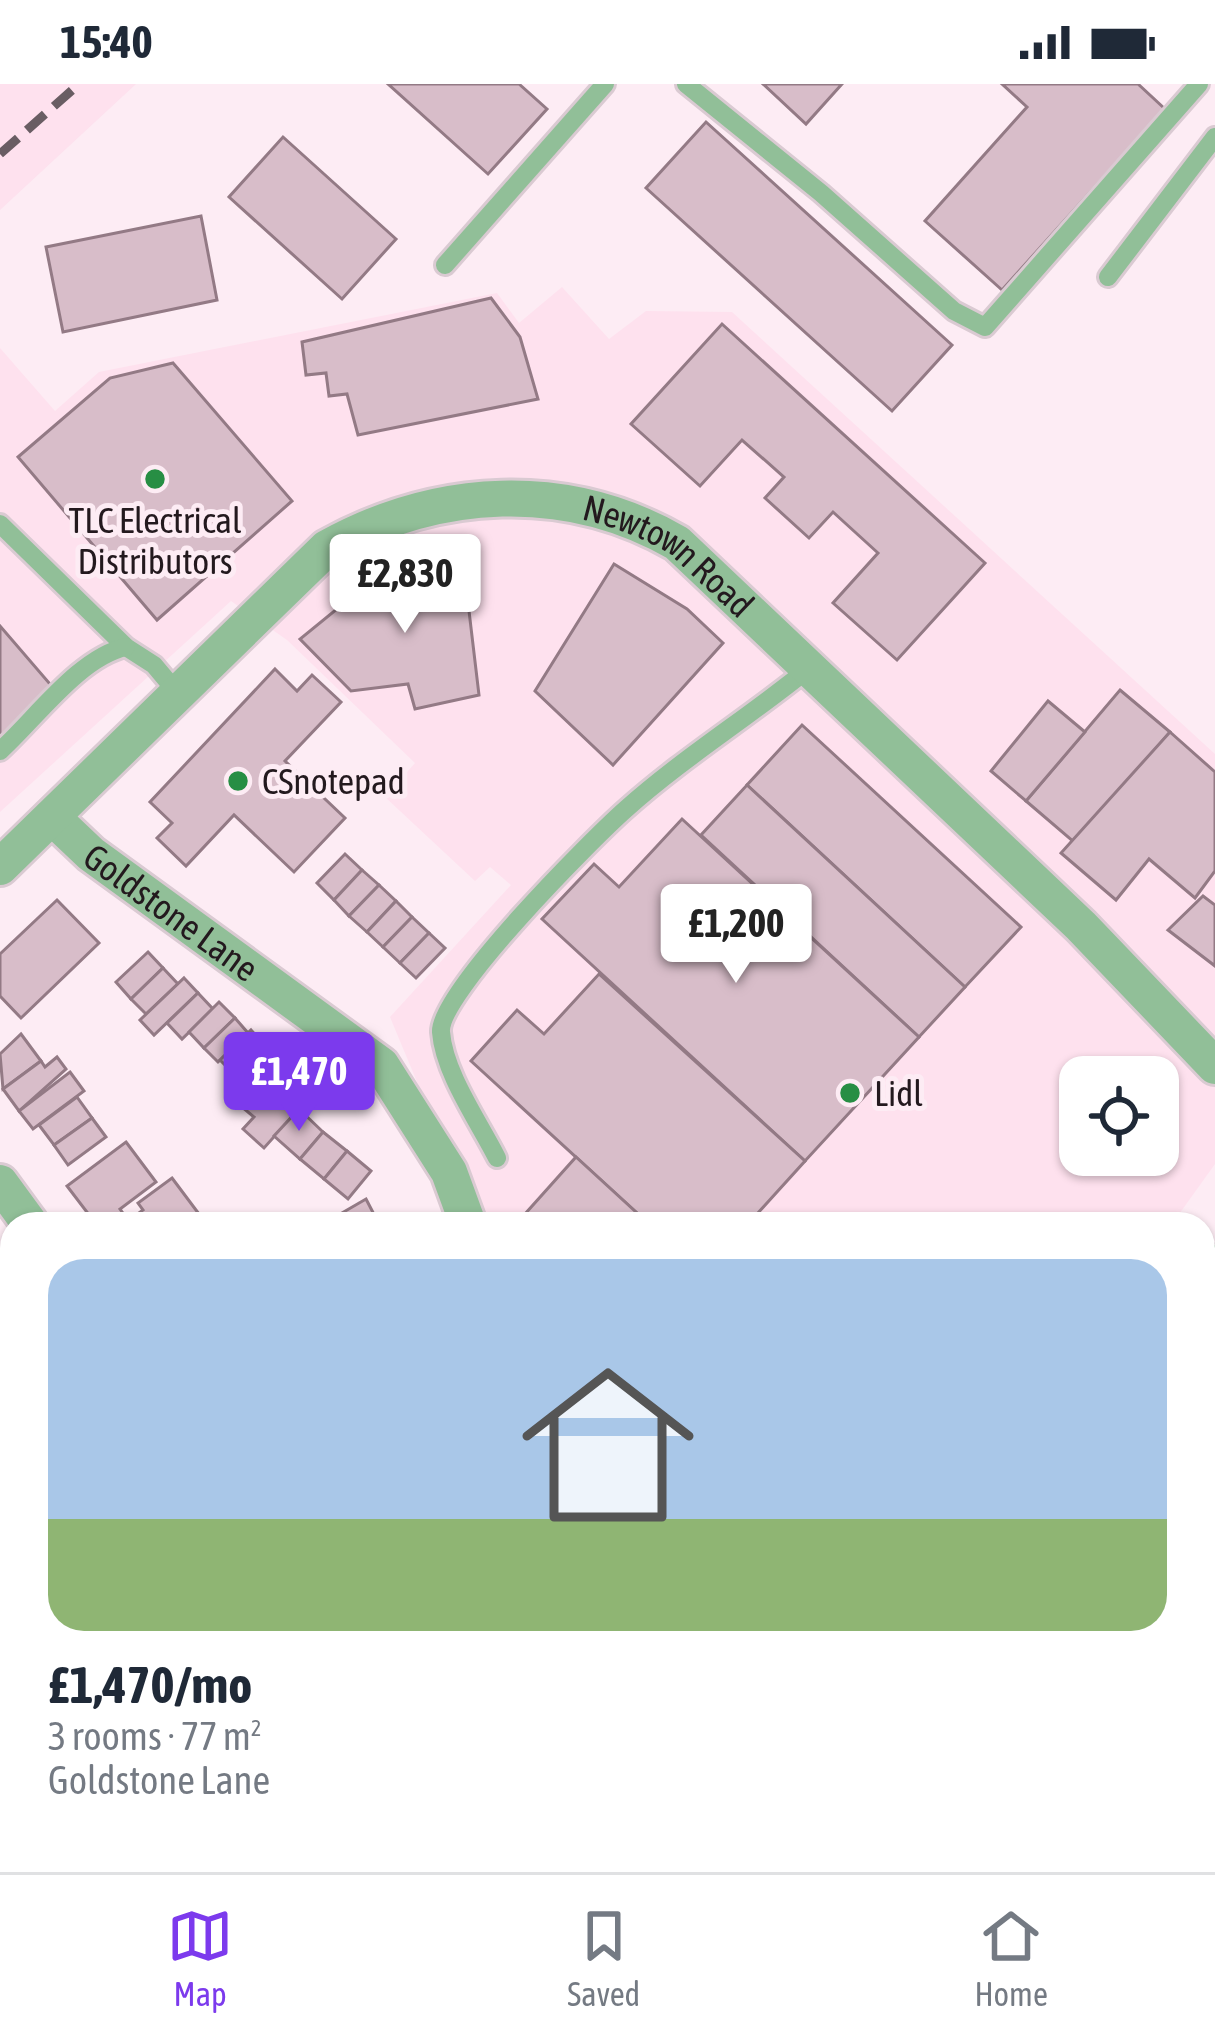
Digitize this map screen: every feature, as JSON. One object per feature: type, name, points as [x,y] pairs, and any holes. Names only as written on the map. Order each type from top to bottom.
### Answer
[{"type":"street","name":"Newtown Road","points":[[0,866],[180,696],[327,548],[372,523],[459,499],[543,500],[634,518],[677,543],[1082,926],[1215,1066]]},
{"type":"street","name":"Goldstone Lane","points":[[52,817],[91,854],[381,1065],[448,1172],[463,1212]]},
{"type":"street","points":[[0,1183],[21,1212]]},
{"type":"lane","points":[[445,265],[604,84]]},
{"type":"lane","points":[[686,84],[821,193],[954,311],[985,327],[1199,84]]},
{"type":"lane","points":[[1108,277],[1215,137]]},
{"type":"lane","points":[[0,524],[126,646],[154,665],[180,696]]},
{"type":"lane","points":[[0,751],[57,699],[78,670],[100,652],[126,646]]},
{"type":"lane","points":[[496,1158],[446,1053],[440,1031],[444,1009],[495,947],[626,809],[808,669]]},
{"type":"shaded area","points":[[0,84],[136,84],[0,210]]},
{"type":"shaded area","points":[[562,287],[609,339],[646,311],[732,312],[1215,754],[1215,1164],[1181,1212],[471,1212],[390,1017],[511,885],[490,867],[475,881],[385,797],[415,763],[287,640],[231,601],[0,812],[0,348],[55,411],[99,372],[497,293],[519,323]]},
{"type":"building","points":[[388,84],[519,84],[547,109],[488,174]]},
{"type":"building","points":[[763,84],[842,84],[806,124]]},
{"type":"building","points":[[1002,84],[1138,84],[1165,109],[1002,290],[925,221],[1027,107]]},
{"type":"building","points":[[706,122],[952,345],[892,411],[646,188]]},
{"type":"building","points":[[283,137],[396,239],[342,299],[229,197]]},
{"type":"building","points":[[201,216],[217,300],[63,332],[46,247]]},
{"type":"building","points":[[491,298],[520,337],[538,399],[358,435],[347,394],[329,396],[326,373],[306,375],[302,342]]},
{"type":"building","points":[[722,324],[985,563],[897,660],[833,603],[878,553],[833,512],[809,538],[765,498],[784,477],[742,440],[700,486],[631,424]]},
{"type":"building","name":"TLC Electrical Distributors","points":[[173,363],[292,501],[157,620],[18,457],[110,378]]},
{"type":"building","points":[[462,552],[479,695],[415,709],[408,684],[351,691],[300,639],[343,604],[390,577]]},
{"type":"building","points":[[614,564],[687,609],[723,643],[613,765],[535,691]]},
{"type":"building","points":[[0,626],[56,691],[0,740]]},
{"type":"building","name":"CSnotepad","points":[[275,669],[297,691],[312,675],[341,702],[285,761],[345,818],[294,872],[234,815],[186,866],[157,838],[172,823],[150,802]]},
{"type":"building","points":[[1120,690],[1170,732],[1075,843],[1026,801]]},
{"type":"building","points":[[1048,701],[1085,732],[1026,801],[991,771]]},
{"type":"building","points":[[802,725],[1021,927],[965,987],[747,785]]},
{"type":"building","points":[[1170,732],[1215,772],[1215,871],[1195,898],[1149,859],[1116,900],[1061,853]]},
{"type":"building","points":[[747,785],[965,987],[919,1037],[701,835]]},
{"type":"building","points":[[682,819],[919,1037],[805,1161],[542,919],[594,864],[619,887]]},
{"type":"building","points":[[345,854],[362,870],[334,900],[317,883]]},
{"type":"building","points":[[362,870],[379,885],[349,916],[334,900]]},
{"type":"building","points":[[379,885],[396,901],[367,932],[349,916]]},
{"type":"building","points":[[1203,896],[1215,905],[1215,966],[1168,930]]},
{"type":"building","points":[[57,900],[99,943],[21,1018],[0,996],[0,954]]},
{"type":"building","points":[[396,901],[412,917],[383,947],[367,932]]},
{"type":"building","points":[[412,917],[429,933],[400,963],[383,947]]},
{"type":"building","points":[[429,933],[445,948],[416,978],[400,963]]},
{"type":"building","points":[[148,952],[163,968],[131,999],[116,982]]},
{"type":"building","points":[[163,968],[178,984],[146,1014],[131,999]]},
{"type":"building","points":[[599,974],[805,1161],[759,1212],[636,1212],[471,1061],[517,1010],[544,1034]]},
{"type":"building","points":[[184,978],[198,993],[154,1035],[140,1020]]},
{"type":"building","points":[[198,993],[213,1009],[182,1039],[167,1023]]},
{"type":"building","points":[[219,1002],[235,1018],[204,1048],[189,1032]]},
{"type":"building","points":[[235,1018],[248,1033],[218,1062],[204,1048]]},
{"type":"building","points":[[251,1030],[266,1046],[235,1075],[220,1060]]},
{"type":"building","points":[[21,1034],[41,1061],[3,1089],[0,1054]]},
{"type":"building","points":[[266,1046],[280,1061],[249,1090],[235,1075]]},
{"type":"building","points":[[57,1057],[66,1069],[19,1111],[3,1089],[41,1061],[45,1067]]},
{"type":"building","points":[[70,1072],[84,1091],[33,1129],[19,1111]]},
{"type":"building","points":[[270,1084],[299,1109],[264,1148],[243,1129],[254,1117],[242,1107]]},
{"type":"building","points":[[77,1097],[92,1118],[54,1145],[39,1125]]},
{"type":"building","points":[[299,1109],[323,1132],[300,1159],[274,1136]]},
{"type":"building","points":[[92,1118],[106,1137],[68,1165],[54,1145]]},
{"type":"building","points":[[323,1132],[347,1151],[324,1179],[300,1159]]},
{"type":"building","points":[[126,1142],[156,1182],[120,1209],[122,1212],[87,1212],[67,1186]]},
{"type":"building","points":[[347,1151],[371,1171],[348,1199],[324,1179]]},
{"type":"building","points":[[576,1157],[636,1212],[527,1212]]},
{"type":"building","points":[[172,1178],[198,1212],[140,1212],[138,1203]]},
{"type":"building","points":[[366,1199],[373,1212],[344,1212]]},
{"type":"railway","points":[[0,154],[79,84]]},
{"type":"place","name":"TLC Electrical Distributors","points":[[155,479]]},
{"type":"place","name":"CSnotepad","points":[[238,781]]},
{"type":"place","name":"Lidl","points":[[850,1093]]}]
